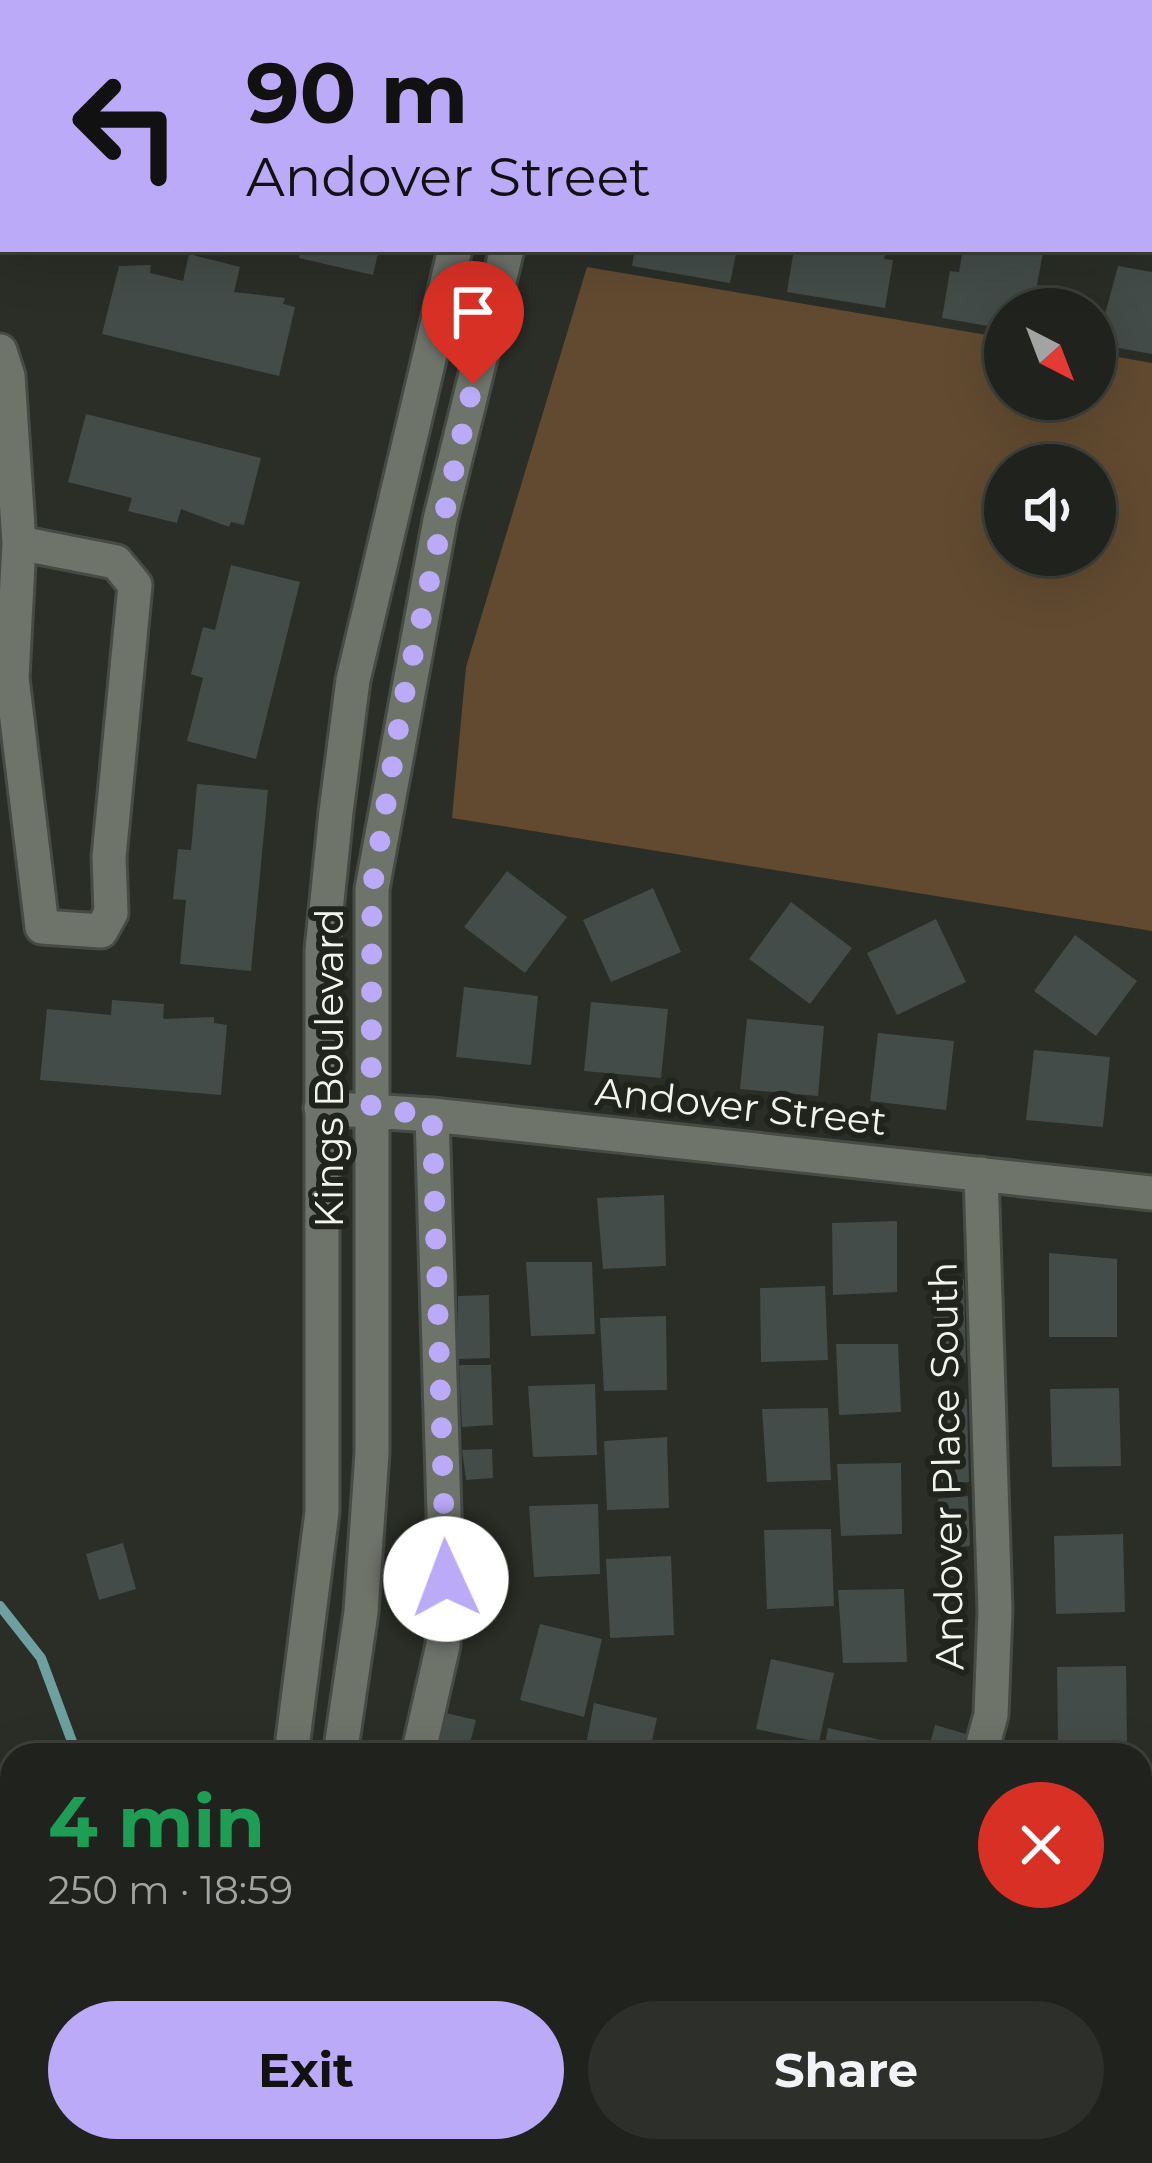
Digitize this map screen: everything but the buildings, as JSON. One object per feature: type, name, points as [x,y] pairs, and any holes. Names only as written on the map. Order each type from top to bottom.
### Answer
[{"type":"street","name":"Kings Boulevard","points":[[293,1743],[322,1512],[322,950],[353,680],[454,252]]},
{"type":"street","name":"Kings Boulevard","points":[[342,1743],[361,1612],[371,1453],[372,889],[440,520],[506,252]]},
{"type":"street","points":[[3,368],[19,543],[12,678],[42,927],[101,931],[111,913],[110,857],[135,586],[116,562],[19,543]]},
{"type":"street","name":"Andover Street","points":[[321,1108],[432,1115],[1152,1193]]},
{"type":"street","points":[[421,1743],[442,1645],[446,1579],[432,1115]]},
{"type":"street","name":"Andover Place South","points":[[981,1174],[995,1611],[991,1715],[983,1743]]},
{"type":"shaded area","points":[[587,267],[984,334],[984,420],[1116,420],[1116,357],[1152,363],[1152,931],[452,818],[466,667]]},
{"type":"waterway","points":[[0,1606],[41,1658],[73,1743]]},
{"type":"route","points":[[446,1579],[432,1115],[371,1109],[372,889],[403,701],[473,384]]}]
